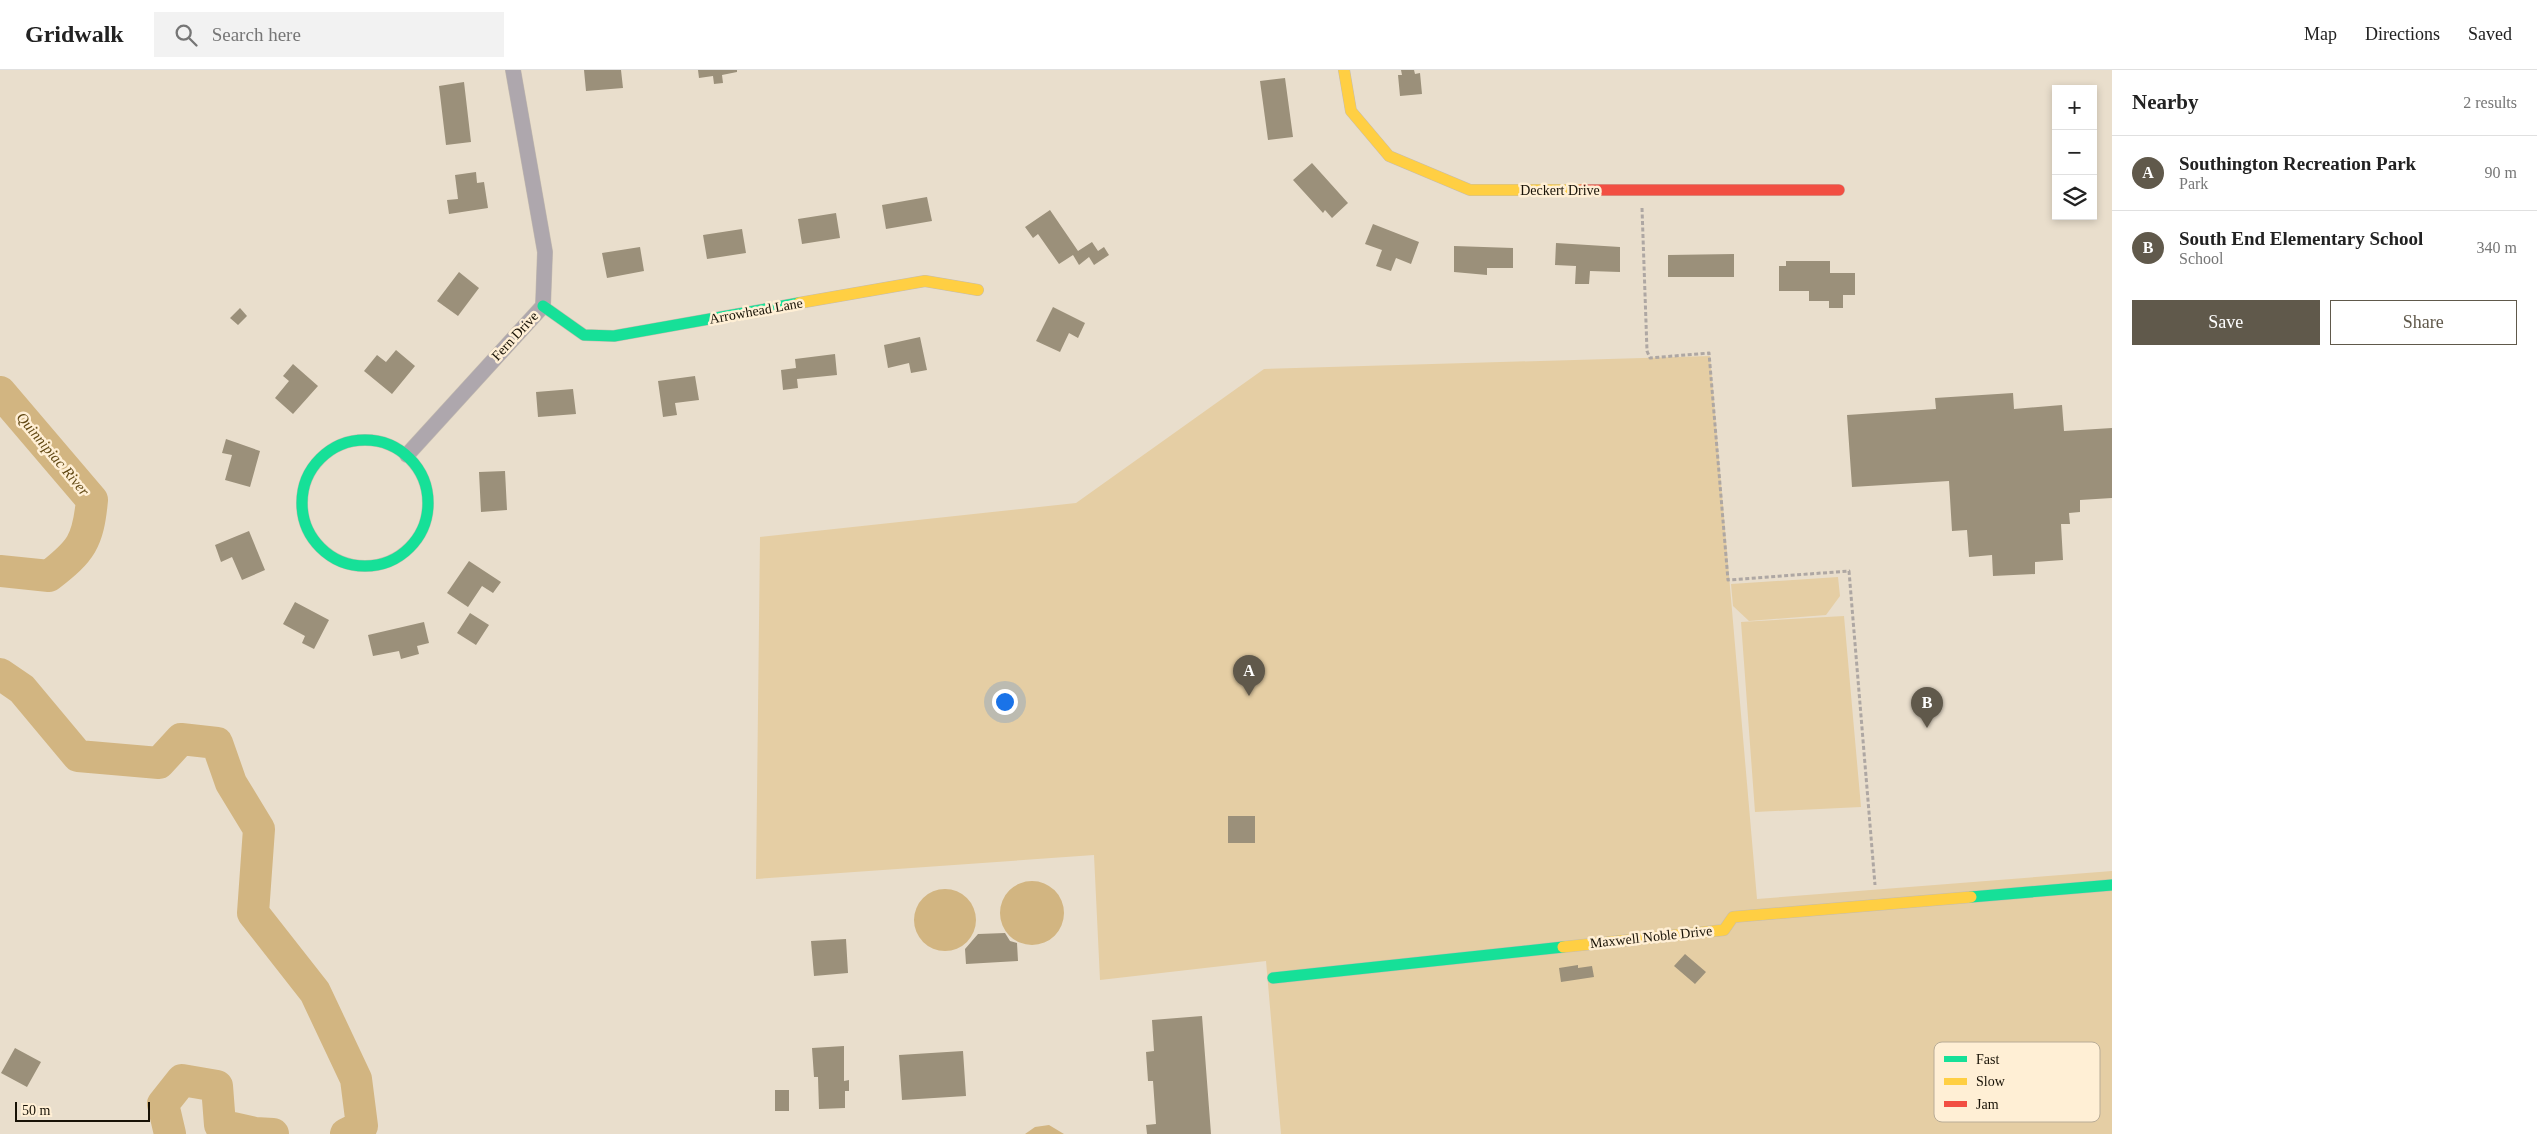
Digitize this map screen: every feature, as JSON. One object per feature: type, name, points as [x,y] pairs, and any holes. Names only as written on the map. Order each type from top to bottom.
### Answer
[{"type":"street","name":"Fern Drive","points":[[407,454],[543,306],[545,252],[513,70]]},
{"type":"street","name":"Deckert Drive","points":[[1344,70],[1351,111],[1389,156],[1470,190],[1839,190]]},
{"type":"street","name":"Arrowhead Lane","points":[[543,306],[584,335],[614,336],[925,281],[978,290]]},
{"type":"street","points":[[360,439],[385,442],[407,454],[422,474],[429,498],[426,523],[413,545],[393,560],[369,566],[345,563],[323,551],[308,531],[301,507],[304,482],[316,461],[336,446],[360,439]]},
{"type":"street","name":"Maxwell Noble Drive","points":[[1273,978],[1724,930],[1733,917],[2112,884]]},
{"type":"path","points":[[1641,190],[1647,351],[1650,358],[1709,353],[1728,580],[1849,571],[1877,904]]},
{"type":"shaded area","points":[[1710,356],[1757,899],[2112,871],[2112,1134],[1281,1134],[1266,961],[1100,980],[1094,855],[756,879],[760,537],[1076,503],[1264,369]]},
{"type":"shaded area","points":[[1838,577],[1840,596],[1826,615],[1749,621],[1733,606],[1731,584]]},
{"type":"shaded area","points":[[1844,616],[1861,807],[1755,812],[1741,622]]},
{"type":"shaded area","points":[[1026,881],[1038,881],[1055,890],[1062,901],[1064,913],[1062,925],[1055,936],[1038,945],[1026,945],[1014,940],[1005,931],[1000,919],[1000,907],[1005,895],[1014,886]]},
{"type":"shaded area","points":[[945,889],[957,891],[967,898],[974,908],[976,920],[974,932],[967,942],[957,949],[945,951],[933,949],[923,942],[916,932],[914,920],[916,908],[923,898],[933,891]]},
{"type":"shaded area","points":[[1049,1125],[1064,1134],[1025,1134],[1035,1127]]},
{"type":"building","points":[[584,70],[621,70],[623,88],[586,91]]},
{"type":"building","points":[[698,70],[737,70],[737,72],[722,75],[723,83],[714,84],[713,76],[699,78]]},
{"type":"building","points":[[1401,70],[1414,70],[1415,74],[1420,73],[1422,94],[1400,96],[1398,75],[1402,75]]},
{"type":"building","points":[[1285,78],[1293,137],[1268,140],[1260,81]]},
{"type":"building","points":[[464,82],[471,142],[446,145],[439,86]]},
{"type":"building","points":[[1312,163],[1348,203],[1332,218],[1325,210],[1323,213],[1293,180]]},
{"type":"building","points":[[476,172],[477,183],[484,182],[488,208],[449,214],[447,200],[458,199],[455,175]]},
{"type":"building","points":[[927,197],[932,221],[886,229],[882,205]]},
{"type":"building","points":[[1050,210],[1078,251],[1092,242],[1098,251],[1104,247],[1109,255],[1094,265],[1089,257],[1079,265],[1073,255],[1059,264],[1038,234],[1033,238],[1025,227]]},
{"type":"building","points":[[836,213],[840,238],[802,244],[798,219]]},
{"type":"building","points":[[1373,224],[1419,242],[1411,264],[1396,258],[1391,271],[1376,266],[1382,250],[1365,244]]},
{"type":"building","points":[[742,229],[746,253],[707,259],[703,235]]},
{"type":"building","points":[[1556,243],[1620,247],[1620,272],[1590,271],[1589,284],[1575,284],[1576,266],[1555,265]]},
{"type":"building","points":[[1454,246],[1513,248],[1513,268],[1487,268],[1487,275],[1454,272]]},
{"type":"building","points":[[640,247],[644,271],[607,278],[602,253]]},
{"type":"building","points":[[1734,254],[1734,277],[1668,277],[1668,255]]},
{"type":"building","points":[[1786,261],[1830,261],[1830,273],[1855,273],[1855,295],[1843,295],[1843,308],[1829,308],[1829,301],[1809,301],[1809,291],[1779,291],[1779,266],[1786,266]]},
{"type":"building","points":[[459,272],[479,288],[458,316],[437,301]]},
{"type":"building","points":[[1053,307],[1085,323],[1078,338],[1069,333],[1060,352],[1036,341]]},
{"type":"building","points":[[240,308],[247,316],[238,325],[230,318]]},
{"type":"building","points":[[920,337],[927,370],[911,373],[909,363],[888,368],[884,345]]},
{"type":"building","points":[[396,350],[415,366],[392,394],[364,371],[377,355],[386,362]]},
{"type":"building","points":[[835,354],[837,375],[797,379],[798,388],[783,390],[781,370],[796,368],[795,359]]},
{"type":"building","points":[[293,364],[318,386],[293,414],[275,398],[289,381],[283,376]]},
{"type":"building","points":[[695,376],[699,400],[675,403],[677,415],[663,417],[658,381]]},
{"type":"building","points":[[573,389],[576,414],[538,417],[536,392]]},
{"type":"building","points":[[2013,393],[2014,409],[2062,405],[2064,431],[2112,428],[2112,498],[2080,500],[2080,512],[2069,513],[2070,524],[2061,524],[2063,560],[2035,562],[2035,574],[1993,576],[1992,555],[1969,557],[1967,530],[1952,531],[1949,481],[1852,487],[1847,415],[1936,409],[1935,398]]},
{"type":"building","points":[[226,439],[260,451],[250,487],[225,480],[232,455],[222,453]]},
{"type":"building","points":[[505,471],[507,510],[481,512],[479,472]]},
{"type":"building","points":[[249,531],[265,570],[242,580],[232,557],[221,562],[215,545]]},
{"type":"building","points":[[469,561],[501,582],[493,593],[482,586],[468,607],[447,593]]},
{"type":"building","points":[[295,602],[329,620],[314,649],[302,643],[305,636],[283,624]]},
{"type":"building","points":[[470,613],[489,625],[476,645],[457,633]]},
{"type":"building","points":[[424,622],[429,643],[417,646],[419,654],[401,659],[399,651],[373,656],[368,635]]},
{"type":"building","points":[[1228,816],[1255,816],[1255,843],[1228,843]]},
{"type":"building","points":[[1005,933],[1010,941],[1017,943],[1018,961],[966,964],[965,949],[978,934]]},
{"type":"building","points":[[846,939],[848,973],[814,976],[811,941]]},
{"type":"building","points":[[1685,954],[1706,972],[1695,984],[1674,966]]},
{"type":"building","points":[[1578,965],[1578,968],[1592,966],[1594,977],[1561,982],[1559,968]]},
{"type":"building","points":[[1202,1016],[1211,1134],[1147,1134],[1146,1125],[1156,1124],[1153,1081],[1148,1081],[1146,1052],[1154,1051],[1152,1020]]},
{"type":"building","points":[[844,1046],[844,1081],[849,1080],[849,1091],[845,1091],[845,1108],[819,1109],[818,1077],[814,1077],[812,1048]]},
{"type":"building","points":[[15,1048],[41,1062],[27,1087],[1,1073]]},
{"type":"building","points":[[963,1051],[966,1096],[902,1100],[899,1055]]},
{"type":"building","points":[[775,1090],[789,1090],[789,1111],[775,1111]]},
{"type":"waterway","name":"Quinnipiac River","points":[[0,392],[92,500],[88,526],[81,544],[76,552],[49,576],[0,571]]},
{"type":"waterway","name":"Quinnipiac River","points":[[0,674],[22,689],[78,756],[159,763],[181,739],[217,743],[231,783],[259,829],[253,913],[315,992],[356,1079],[362,1126],[346,1134]]},
{"type":"waterway","name":"Quinnipiac River","points":[[170,1134],[163,1104],[182,1080],[217,1086],[220,1125],[255,1133],[273,1134]]},
{"type":"traffic: fast","points":[[543,306],[584,335],[614,336],[799,303]]},
{"type":"traffic: fast","points":[[365,440],[389,445],[410,458],[423,479],[428,503],[423,527],[410,548],[389,561],[365,566],[341,561],[320,548],[307,527],[302,503],[307,479],[320,458],[341,445],[365,440]]},
{"type":"traffic: fast","points":[[1971,897],[2112,885]]},
{"type":"traffic: fast","points":[[1273,978],[1563,947]]},
{"type":"traffic: slow","points":[[1344,70],[1351,111],[1389,156],[1470,190],[1581,190]]},
{"type":"traffic: slow","points":[[799,303],[925,281],[978,290]]},
{"type":"traffic: slow","points":[[1563,947],[1724,930],[1733,917],[1971,897]]},
{"type":"traffic: jam","points":[[1581,190],[1839,190]]},
{"type":"place","name":"Southington Recreation Park","points":[[1249,696]]},
{"type":"place","name":"South End Elementary School","points":[[1927,728]]}]
